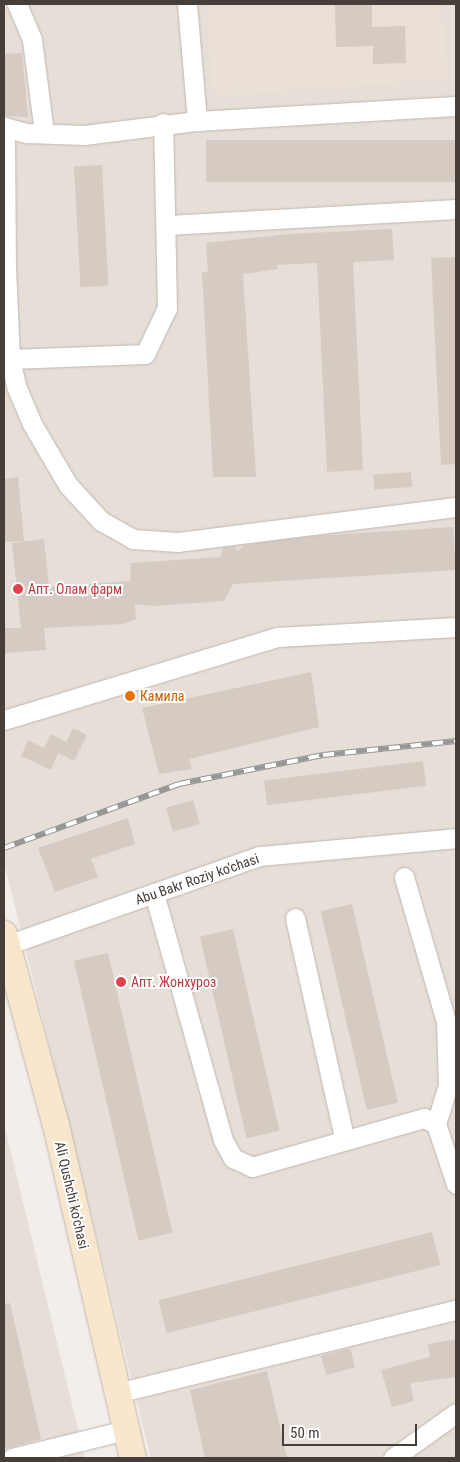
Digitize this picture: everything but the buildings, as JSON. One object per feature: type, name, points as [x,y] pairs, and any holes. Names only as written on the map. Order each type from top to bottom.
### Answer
[{"type":"main road","name":"Ali Qushchi ko'chasi","points":[[5,942],[56,1125],[133,1458]]},
{"type":"street","points":[[17,4],[32,40],[44,133]]},
{"type":"street","points":[[187,4],[197,121]]},
{"type":"street","points":[[456,106],[163,123],[84,134],[44,133],[4,127],[10,359],[31,422],[68,485],[102,522],[133,539],[178,542],[456,507]]},
{"type":"street","points":[[10,359],[145,354],[167,308],[168,225],[163,123]]},
{"type":"street","points":[[168,225],[456,209]]},
{"type":"street","points":[[4,720],[278,637],[456,627]]},
{"type":"street","name":"Abu Bakr Roziy ko'chasi","points":[[5,942],[260,856],[456,838]]},
{"type":"street","points":[[404,877],[446,1022],[448,1085],[436,1124],[456,1184]]},
{"type":"street","points":[[154,893],[223,1140],[234,1158],[252,1167],[344,1138],[424,1118],[436,1124]]},
{"type":"street","points":[[295,918],[344,1138]]},
{"type":"street","points":[[118,1393],[456,1310]]},
{"type":"street","points":[[393,1458],[456,1413]]},
{"type":"street","points":[[12,1458],[126,1430]]},
{"type":"shaded area","points":[[4,4],[456,4],[456,1458],[151,1458],[4,862]]},
{"type":"shaded area","points":[[206,4],[441,4],[448,79],[214,96]]},
{"type":"shaded area","points":[[4,1124],[85,1458],[4,1458]]},
{"type":"railway","points":[[4,848],[179,784],[323,755],[456,741]]},
{"type":"place","name":"Апт. Олам фарм","points":[[18,589]]},
{"type":"place","name":"Камила","points":[[130,696]]},
{"type":"place","name":"Апт. Жонхуроз","points":[[121,982]]}]
